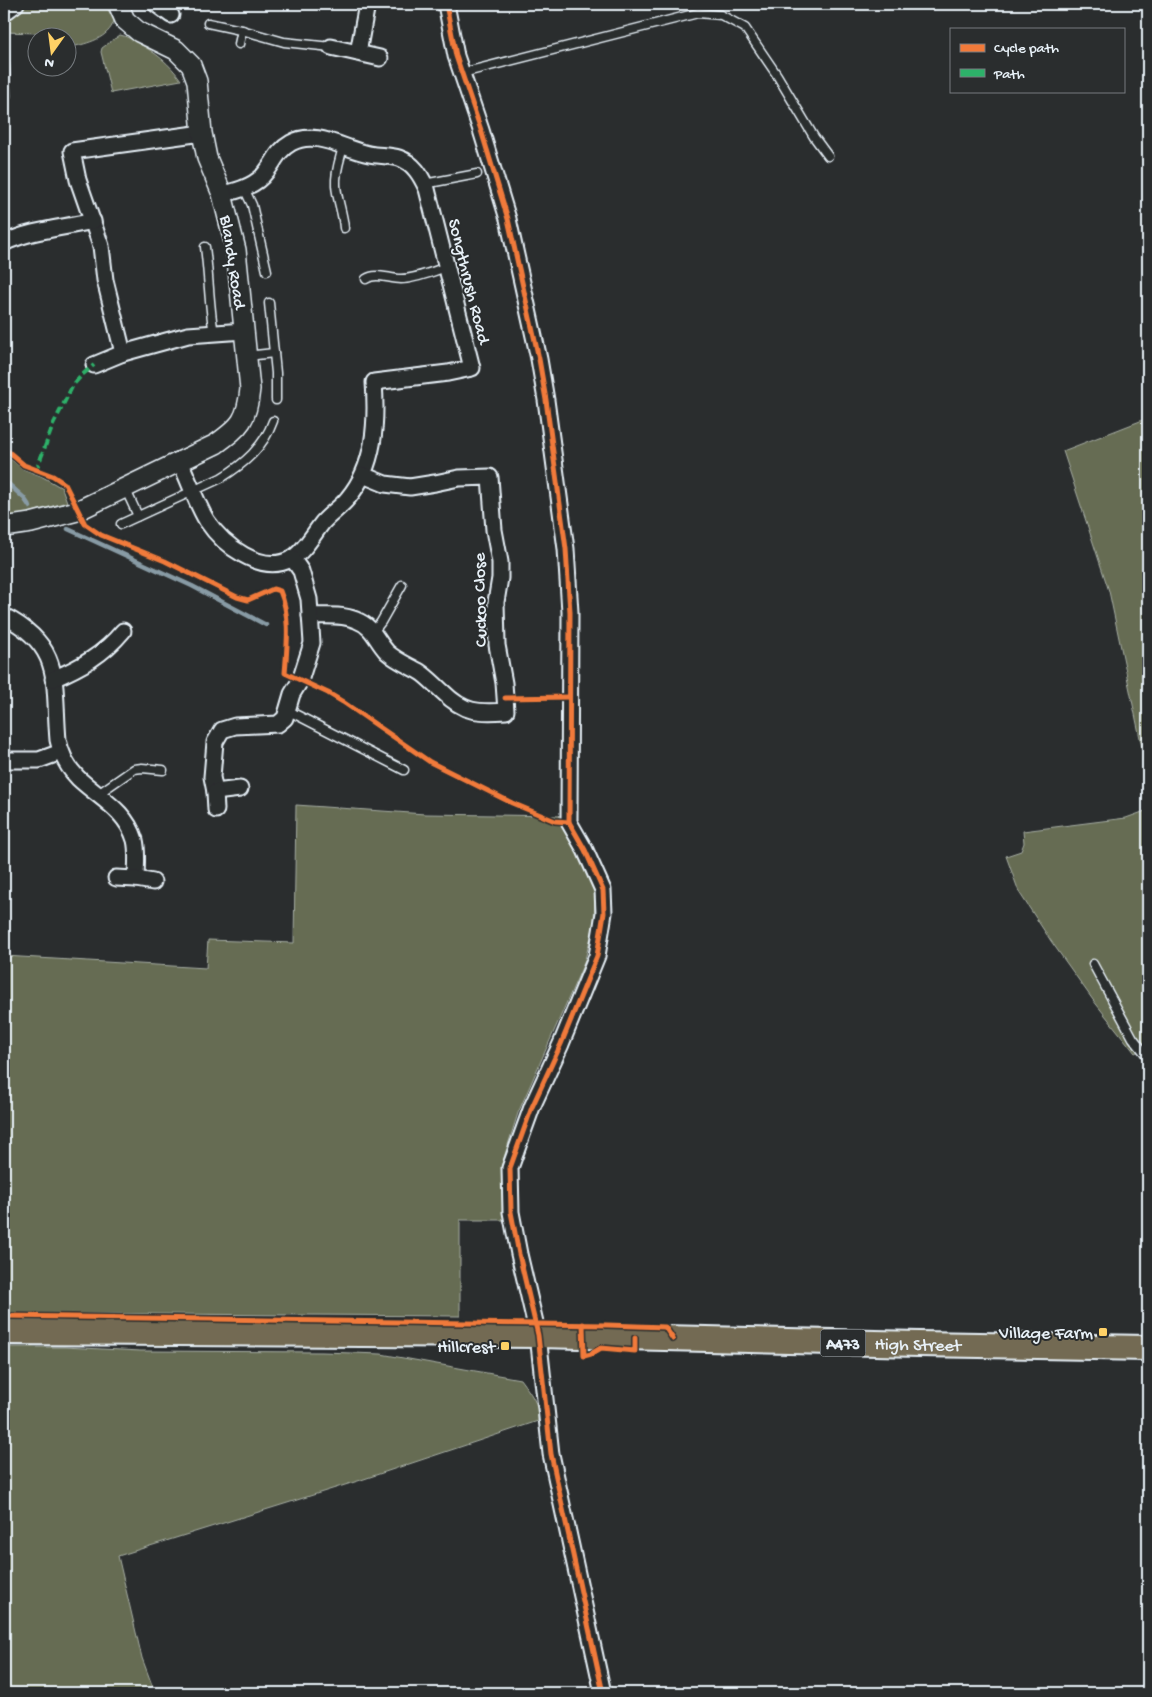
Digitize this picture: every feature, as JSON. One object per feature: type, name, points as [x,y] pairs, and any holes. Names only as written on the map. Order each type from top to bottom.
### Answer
[{"type":"main road","name":"A473","points":[[4,1332],[538,1335]]},
{"type":"main road","name":"High Street","points":[[538,1335],[1148,1348]]},
{"type":"street","points":[[4,13],[16,4]]},
{"type":"street","name":"Blandy Road","points":[[4,527],[71,514],[180,462],[216,444],[233,432],[244,420],[249,406],[250,389],[236,250],[222,194],[207,158],[202,133],[197,81],[191,65],[176,50],[139,32],[125,20],[118,4]]},
{"type":"street","points":[[156,4],[171,15]]},
{"type":"street","points":[[358,53],[367,4]]},
{"type":"street","points":[[446,4],[456,56],[508,219],[539,359],[557,475],[566,549],[570,612],[569,683],[571,750],[569,822],[585,850],[603,890],[604,913],[597,956],[561,1044],[532,1107],[510,1168],[511,1212],[538,1335],[551,1454],[603,1693]]},
{"type":"street","points":[[331,47],[380,58]]},
{"type":"street","points":[[123,353],[105,280],[101,246],[78,180],[72,151],[202,133]]},
{"type":"street","name":"Songthrush Road","points":[[222,194],[244,188],[256,182],[266,172],[282,149],[292,142],[304,138],[319,139],[368,154],[400,158],[412,166],[420,175],[424,184],[472,368],[448,373],[374,382],[373,443],[364,475],[348,499],[325,520],[292,558]]},
{"type":"street","points":[[4,243],[14,238],[93,221]]},
{"type":"street","points":[[94,365],[123,353],[188,335],[244,331]]},
{"type":"street","points":[[180,462],[207,520],[216,532],[243,555],[255,560],[276,563],[292,558],[301,571],[309,599],[312,643],[300,681],[292,694],[285,718],[278,724],[234,726],[222,730],[215,742],[212,777],[216,810]]},
{"type":"street","name":"Cuckoo Close","points":[[310,616],[336,616],[354,619],[369,626],[386,651],[398,662],[421,673],[449,699],[463,709],[489,712],[506,711],[504,683],[497,645],[496,602],[500,578],[500,562],[494,530],[490,477],[459,478],[435,484],[410,487],[385,484],[364,475]]},
{"type":"street","points":[[4,616],[22,626],[36,638],[46,652],[52,666],[58,740],[61,752],[77,777],[119,812],[131,830],[136,842],[136,880]]},
{"type":"street","points":[[53,678],[78,669],[98,656],[112,645],[123,631]]},
{"type":"street","points":[[4,760],[39,760],[61,752]]},
{"type":"street","points":[[215,792],[240,789]]},
{"type":"street","points":[[116,878],[153,882]]},
{"type":"lane","points":[[462,73],[698,13],[721,15],[746,28],[814,137],[828,156]]},
{"type":"lane","points":[[208,23],[284,42],[331,47]]},
{"type":"lane","points":[[240,44],[242,30]]},
{"type":"lane","points":[[4,50],[6,96]]},
{"type":"lane","points":[[343,146],[336,175],[336,186],[344,228]]},
{"type":"lane","points":[[424,184],[476,174]]},
{"type":"lane","points":[[244,188],[252,205],[267,271]]},
{"type":"lane","points":[[205,247],[214,334]]},
{"type":"lane","points":[[366,279],[371,276],[408,278],[447,267]]},
{"type":"lane","points":[[269,304],[277,387],[276,400]]},
{"type":"lane","points":[[247,356],[274,353]]},
{"type":"lane","points":[[121,524],[221,478],[248,459],[264,441],[273,421]]},
{"type":"lane","points":[[124,489],[138,516]]},
{"type":"lane","points":[[373,632],[381,622],[402,585]]},
{"type":"lane","points":[[288,710],[404,770]]},
{"type":"lane","points":[[98,794],[134,769],[163,770]]},
{"type":"lane","points":[[1094,964],[1133,1038],[1148,1057]]},
{"type":"green space","points":[[27,4],[105,4],[114,21],[102,36],[91,42],[78,45],[78,28],[28,28],[28,33],[4,32],[4,23]]},
{"type":"green space","points":[[120,35],[145,47],[167,63],[181,80],[111,93],[101,52],[102,48]]},
{"type":"green space","points":[[1148,418],[1148,776],[1109,591],[1063,451]]},
{"type":"green space","points":[[4,454],[23,469],[41,476],[62,488],[67,502],[18,516],[4,516]]},
{"type":"green space","points":[[296,805],[425,814],[564,816],[588,858],[595,891],[594,925],[584,963],[518,1113],[502,1164],[505,1220],[460,1220],[460,1316],[4,1313],[4,956],[206,968],[208,940],[294,943]]},
{"type":"green space","points":[[1148,810],[1148,1048],[1135,1053],[1093,1000],[1051,941],[1019,892],[1006,856],[1021,851],[1024,843],[1023,831],[1126,818]]},
{"type":"green space","points":[[4,1347],[381,1354],[520,1379],[536,1403],[538,1421],[361,1480],[118,1556],[142,1658],[155,1693],[4,1693]]},
{"type":"waterway","points":[[4,480],[24,498],[30,507]]},
{"type":"waterway","points":[[68,529],[192,586],[266,625]]},
{"type":"marked path","points":[[36,471],[53,425],[73,385],[94,365]]},
{"type":"cycle path","points":[[446,4],[456,56],[508,219],[539,359],[566,549],[570,612],[569,822],[585,850],[603,890],[604,913],[597,956],[561,1044],[532,1107],[510,1168],[511,1212],[538,1335],[551,1454],[603,1693]]},
{"type":"cycle path","points":[[4,448],[24,465],[53,476],[65,484],[85,524],[101,535],[165,561],[237,597],[248,600],[273,589],[280,591],[287,621],[285,673],[343,702],[430,762],[512,803],[555,821],[569,822]]},
{"type":"cycle path","points":[[505,698],[569,697]]},
{"type":"cycle path","points":[[4,1316],[607,1325],[665,1327],[673,1339]]},
{"type":"cycle path","points":[[583,1324],[584,1356],[601,1348],[635,1351],[635,1338]]},
{"type":"place","name":"Village Farm","points":[[1103,1332]]},
{"type":"place","name":"Hillcrest","points":[[505,1346]]}]
